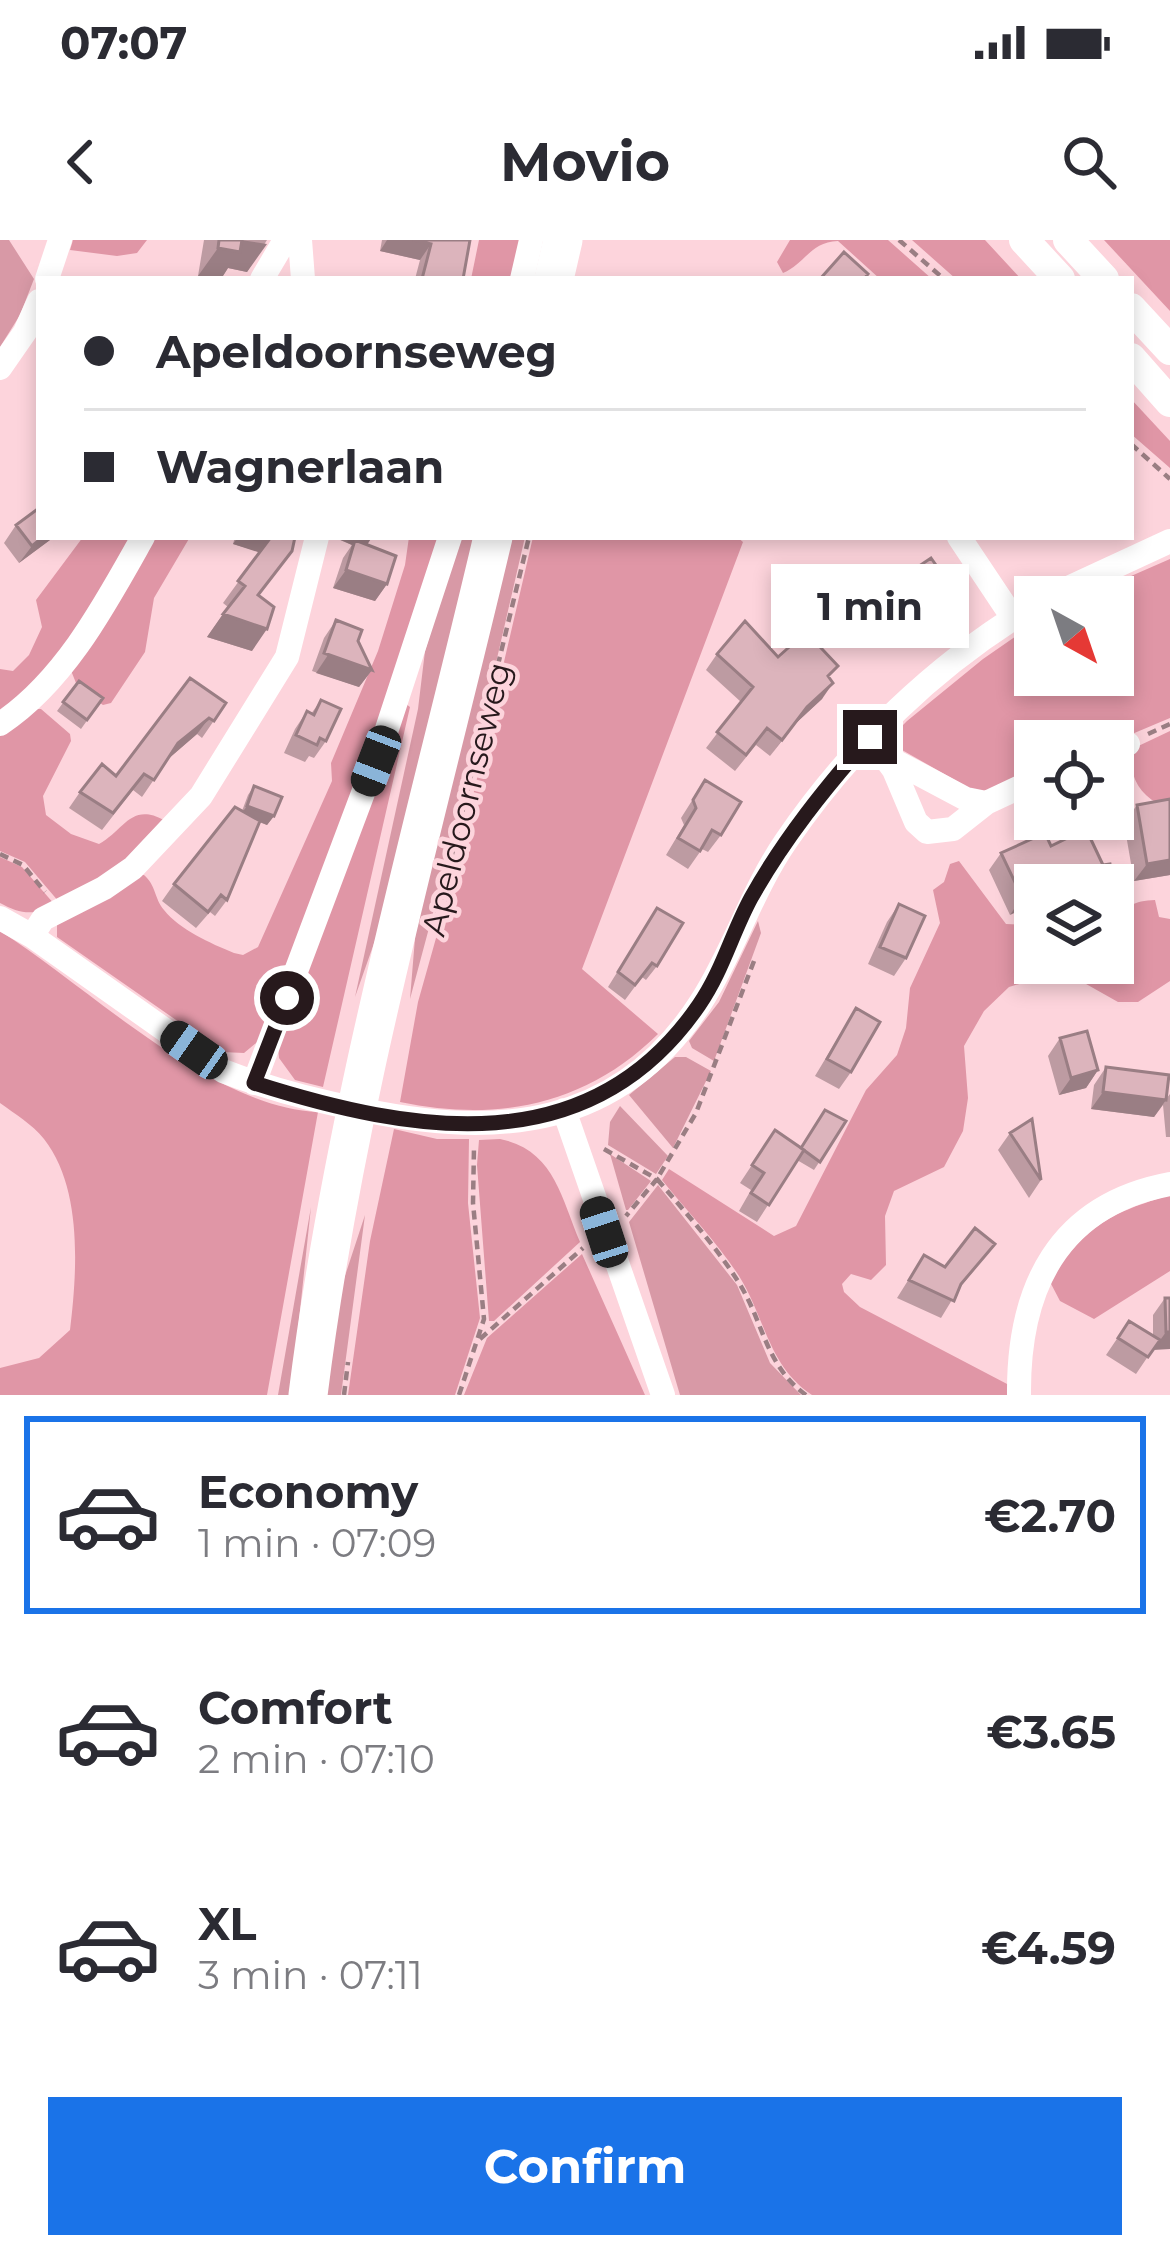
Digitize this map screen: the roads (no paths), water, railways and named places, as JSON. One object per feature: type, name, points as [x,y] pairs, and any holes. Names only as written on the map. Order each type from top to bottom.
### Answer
[{"type":"main road","points":[[555,276],[563,240]]},
{"type":"main road","name":"Apeldoornseweg","points":[[308,1395],[367,1051],[492,540]]},
{"type":"street","points":[[48,276],[60,240]]},
{"type":"street","points":[[264,276],[285,240]]},
{"type":"street","points":[[300,240],[303,276]]},
{"type":"street","points":[[522,276],[531,240]]},
{"type":"street","points":[[1024,240],[1057,276]]},
{"type":"street","points":[[1068,240],[1101,276]]},
{"type":"street","points":[[0,368],[36,308]]},
{"type":"street","points":[[1134,311],[1170,350]]},
{"type":"street","points":[[1134,361],[1170,402]]},
{"type":"street","points":[[0,724],[28,702],[80,640],[141,540]]},
{"type":"street","points":[[32,936],[43,919],[134,868],[201,796],[287,657],[316,540]]},
{"type":"street","points":[[254,1083],[386,732],[449,540]]},
{"type":"street","points":[[962,540],[1014,600]]},
{"type":"street","points":[[1094,576],[1170,541]]},
{"type":"street","points":[[0,918],[223,1071],[254,1083],[310,1100],[421,1122],[503,1125],[564,1110],[615,1089],[662,1049],[700,1004],[748,904],[785,842],[870,737],[912,698],[1014,620]]},
{"type":"street","points":[[870,737],[887,758],[912,815],[927,832],[945,832],[1014,790]]},
{"type":"street","points":[[887,758],[974,802],[986,803]]},
{"type":"street","points":[[912,815],[937,784]]},
{"type":"street","points":[[564,1110],[663,1395]]},
{"type":"street","points":[[1018,1395],[1029,1309],[1054,1252],[1071,1231],[1104,1207],[1170,1184]]}]
